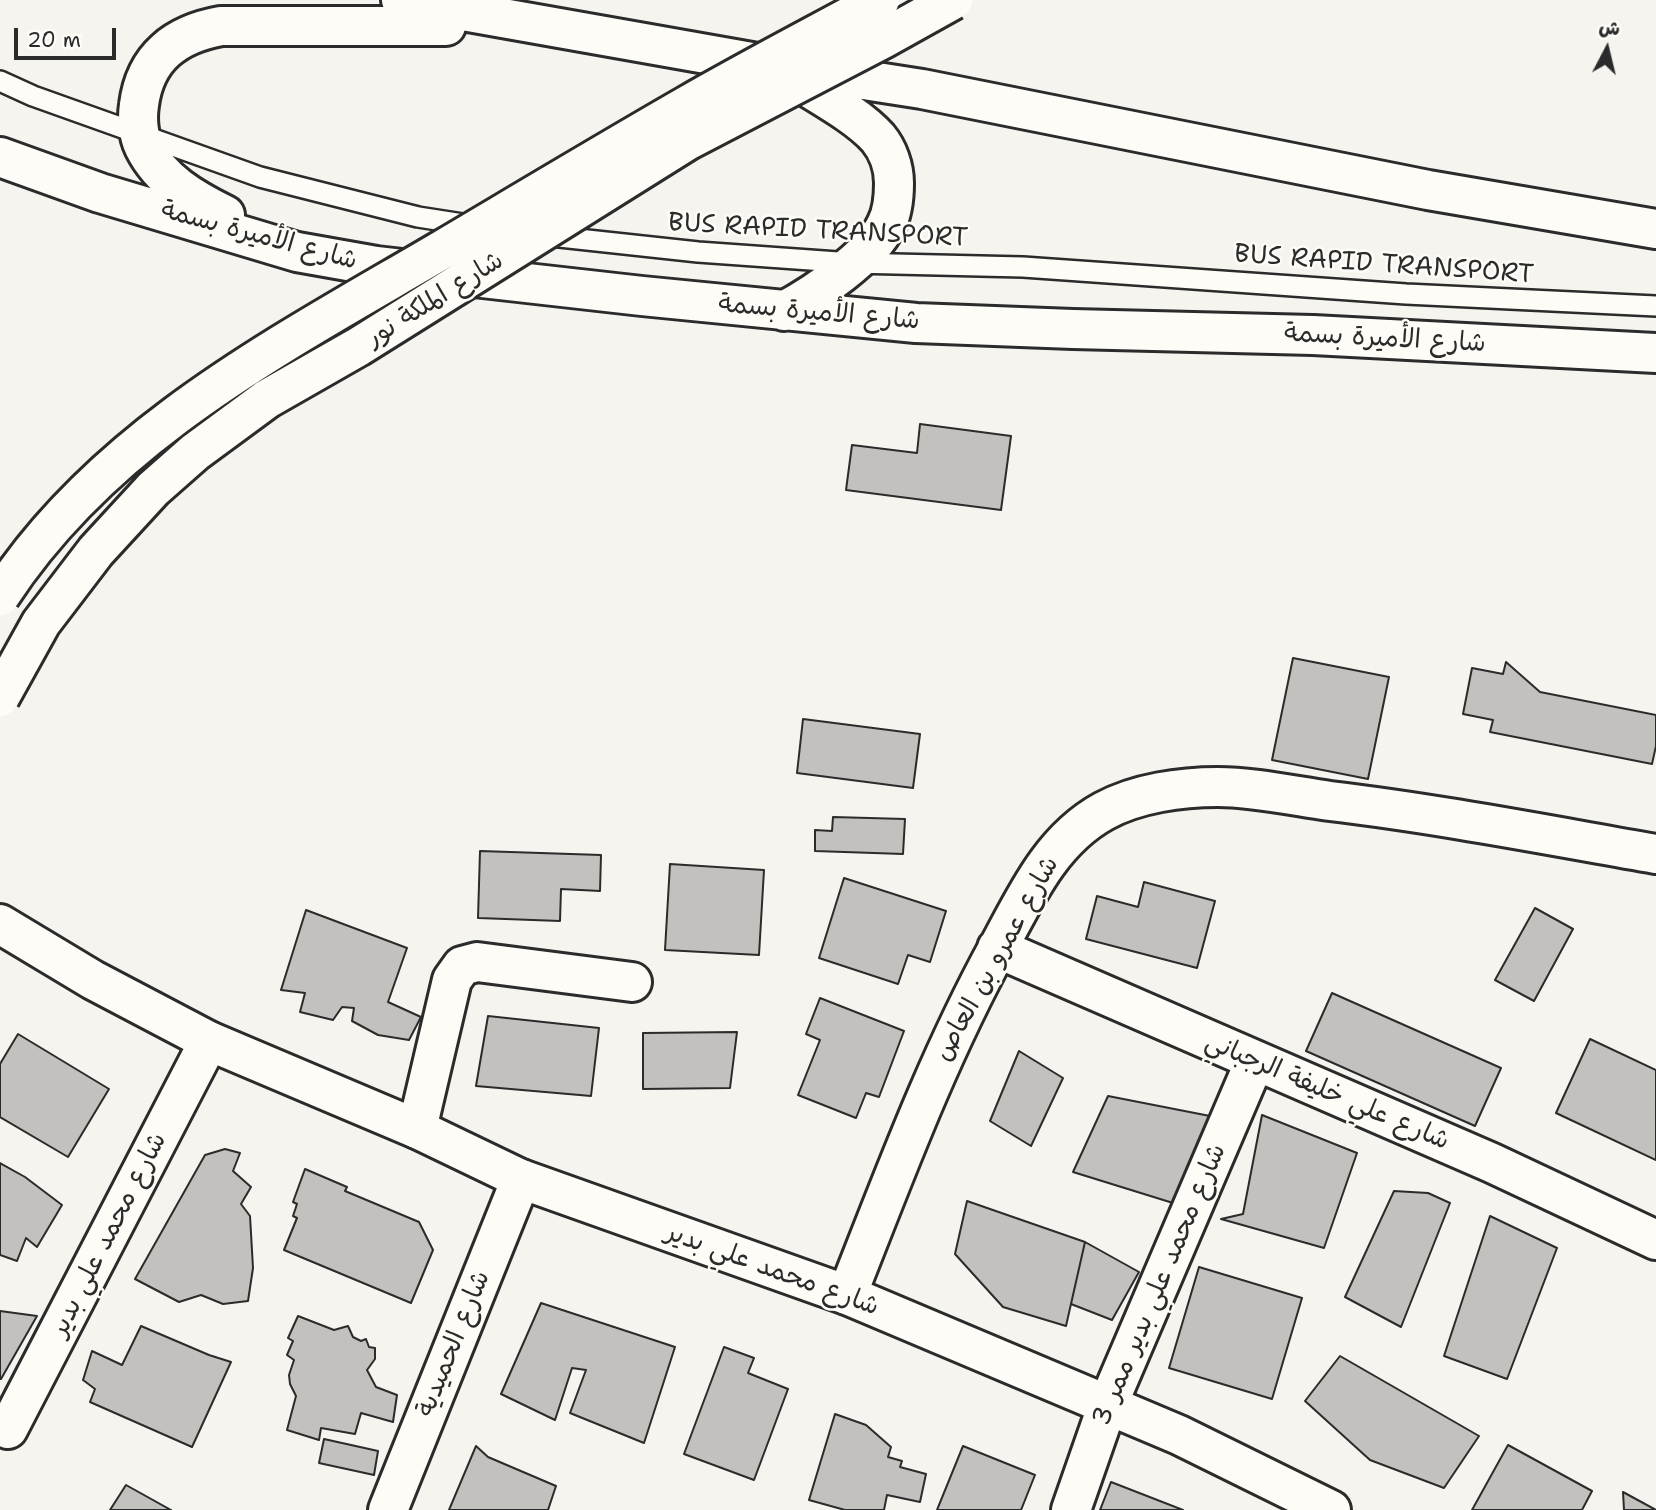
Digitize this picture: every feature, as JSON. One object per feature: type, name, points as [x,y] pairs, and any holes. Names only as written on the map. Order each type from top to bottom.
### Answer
[{"type":"main road","points":[[401,0],[922,89],[1428,190],[1656,229]]},
{"type":"main road","name":"شارع الملكة نور","points":[[0,596],[44,538],[94,484],[167,422],[253,360],[688,105],[880,0]]},
{"type":"main road","name":"شارع الملكة نور","points":[[0,697],[41,623],[96,551],[153,489],[195,452],[267,399],[358,347],[687,141],[884,39],[953,0]]},
{"type":"main road","points":[[297,252],[192,199],[157,166],[144,146],[138,112],[140,98],[154,61],[170,46],[202,30],[221,26],[563,29]]},
{"type":"main road","points":[[775,66],[858,121],[878,138],[894,171],[893,205],[887,225],[876,241],[812,295],[784,311]]},
{"type":"main road","name":"شارع الأميرة بسمة","points":[[0,156],[100,193],[297,252],[376,266],[784,311],[929,323],[1313,335],[1656,353]]},
{"type":"main road","name":"شارع عمرو بن العاص","points":[[847,1295],[946,1047],[997,948],[1041,871],[1059,847],[1077,830],[1105,811],[1140,797],[1220,787],[1432,814],[1656,854]]},
{"type":"main road","name":"شارع محمد علي بدير","points":[[0,925],[18,946],[93,980],[209,1041],[417,1129],[521,1179],[847,1295],[1108,1404],[1249,1468],[1331,1510]]},
{"type":"main road","name":"شارع علي خليفة الرجباني","points":[[997,948],[1492,1163],[1656,1240]]},
{"type":"main road","points":[[417,1129],[452,980],[461,966],[477,962],[632,982]]},
{"type":"main road","name":"شارع محمد علي بدير","points":[[8,1429],[209,1041]]},
{"type":"main road","name":"شارع محمد علي بدير ممر 3","points":[[1071,1510],[1108,1404],[1255,1061]]},
{"type":"main road","name":"شارع الحميدية","points":[[388,1510],[521,1179]]},
{"type":"lane","name":"BUS RAPID TRANSPORT","points":[[0,81],[33,96],[260,177],[418,217],[698,252],[852,263],[1023,267],[1406,294],[1656,306]]},
{"type":"building","points":[[920,424],[1011,436],[1001,510],[846,490],[852,445],[917,453]]},
{"type":"building","points":[[1293,658],[1389,677],[1368,779],[1272,760]]},
{"type":"building","points":[[1506,662],[1540,692],[1656,715],[1656,746],[1652,764],[1490,732],[1493,720],[1463,714],[1472,668],[1503,674]]},
{"type":"building","points":[[803,719],[920,734],[913,788],[797,773]]},
{"type":"building","points":[[833,817],[905,819],[903,854],[815,851],[815,830],[832,831]]},
{"type":"building","points":[[480,851],[601,855],[600,891],[561,889],[560,921],[478,918]]},
{"type":"building","points":[[670,864],[764,870],[759,955],[665,950]]},
{"type":"building","points":[[844,878],[946,911],[930,962],[908,955],[898,984],[819,958]]},
{"type":"building","points":[[1144,882],[1215,901],[1197,968],[1086,939],[1097,896],[1138,907]]},
{"type":"building","points":[[1535,908],[1573,929],[1534,1001],[1495,980]]},
{"type":"building","points":[[306,910],[407,948],[388,1002],[421,1017],[409,1040],[378,1035],[352,1021],[354,1008],[342,1007],[333,1020],[300,1012],[305,993],[281,990]]},
{"type":"building","points":[[1332,993],[1501,1068],[1475,1126],[1306,1051]]},
{"type":"building","points":[[820,998],[904,1031],[879,1097],[866,1093],[856,1118],[798,1095],[820,1040],[806,1034]]},
{"type":"building","points":[[488,1016],[599,1028],[591,1096],[476,1086]]},
{"type":"building","points":[[737,1032],[730,1088],[643,1089],[643,1033]]},
{"type":"building","points":[[18,1034],[109,1089],[68,1157],[0,1117],[0,1064]]},
{"type":"building","points":[[1590,1039],[1656,1070],[1656,1160],[1556,1113]]},
{"type":"building","points":[[1019,1051],[1063,1078],[1031,1146],[990,1121]]},
{"type":"building","points":[[1108,1096],[1210,1116],[1173,1203],[1073,1172]]},
{"type":"building","points":[[1262,1115],[1357,1153],[1324,1248],[1221,1219],[1243,1214]]},
{"type":"building","points":[[225,1149],[240,1153],[233,1171],[251,1187],[241,1204],[250,1216],[253,1268],[248,1301],[223,1304],[201,1295],[179,1302],[135,1279],[205,1155]]},
{"type":"building","points":[[0,1163],[25,1177],[62,1205],[37,1247],[26,1238],[17,1261],[0,1255]]},
{"type":"building","points":[[305,1169],[347,1187],[345,1191],[419,1222],[433,1250],[411,1303],[284,1250],[297,1218],[293,1216],[297,1204],[293,1202]]},
{"type":"building","points":[[1394,1191],[1428,1193],[1450,1203],[1401,1327],[1345,1297]]},
{"type":"building","points":[[967,1201],[1085,1242],[1066,1326],[1003,1307],[955,1254]]},
{"type":"building","points":[[1490,1216],[1557,1248],[1507,1379],[1444,1356]]},
{"type":"building","points":[[1085,1242],[1139,1272],[1112,1320],[1071,1304]]},
{"type":"building","points":[[1199,1267],[1302,1298],[1272,1399],[1169,1368]]},
{"type":"building","points":[[541,1303],[675,1347],[644,1443],[570,1413],[586,1370],[572,1368],[555,1420],[501,1394]]},
{"type":"building","points":[[0,1311],[37,1316],[1,1379],[0,1379]]},
{"type":"building","points":[[298,1316],[334,1330],[348,1326],[353,1337],[361,1341],[366,1339],[369,1347],[375,1348],[375,1359],[367,1370],[376,1387],[397,1395],[393,1422],[361,1413],[355,1434],[321,1428],[319,1440],[287,1430],[296,1396],[289,1375],[294,1360],[287,1355],[293,1341],[288,1338]]},
{"type":"building","points":[[141,1326],[231,1362],[192,1447],[90,1402],[95,1389],[83,1380],[92,1351],[122,1365]]},
{"type":"building","points":[[724,1347],[754,1358],[748,1373],[788,1389],[754,1480],[684,1454]]},
{"type":"building","points":[[1340,1356],[1479,1436],[1444,1488],[1370,1460],[1305,1401]]},
{"type":"building","points":[[835,1414],[866,1425],[891,1447],[888,1457],[902,1461],[900,1467],[926,1474],[920,1502],[887,1495],[884,1510],[845,1510],[809,1500]]},
{"type":"building","points":[[324,1439],[378,1451],[374,1475],[319,1463]]},
{"type":"building","points":[[1508,1445],[1592,1491],[1582,1510],[1472,1510]]},
{"type":"building","points":[[476,1446],[488,1457],[556,1486],[548,1510],[449,1510]]},
{"type":"building","points":[[963,1446],[1035,1475],[1021,1510],[937,1510]]},
{"type":"building","points":[[1111,1482],[1183,1510],[1100,1510]]},
{"type":"building","points":[[126,1485],[171,1510],[110,1510]]},
{"type":"building","points":[[1623,1492],[1656,1510],[1624,1510]]}]
